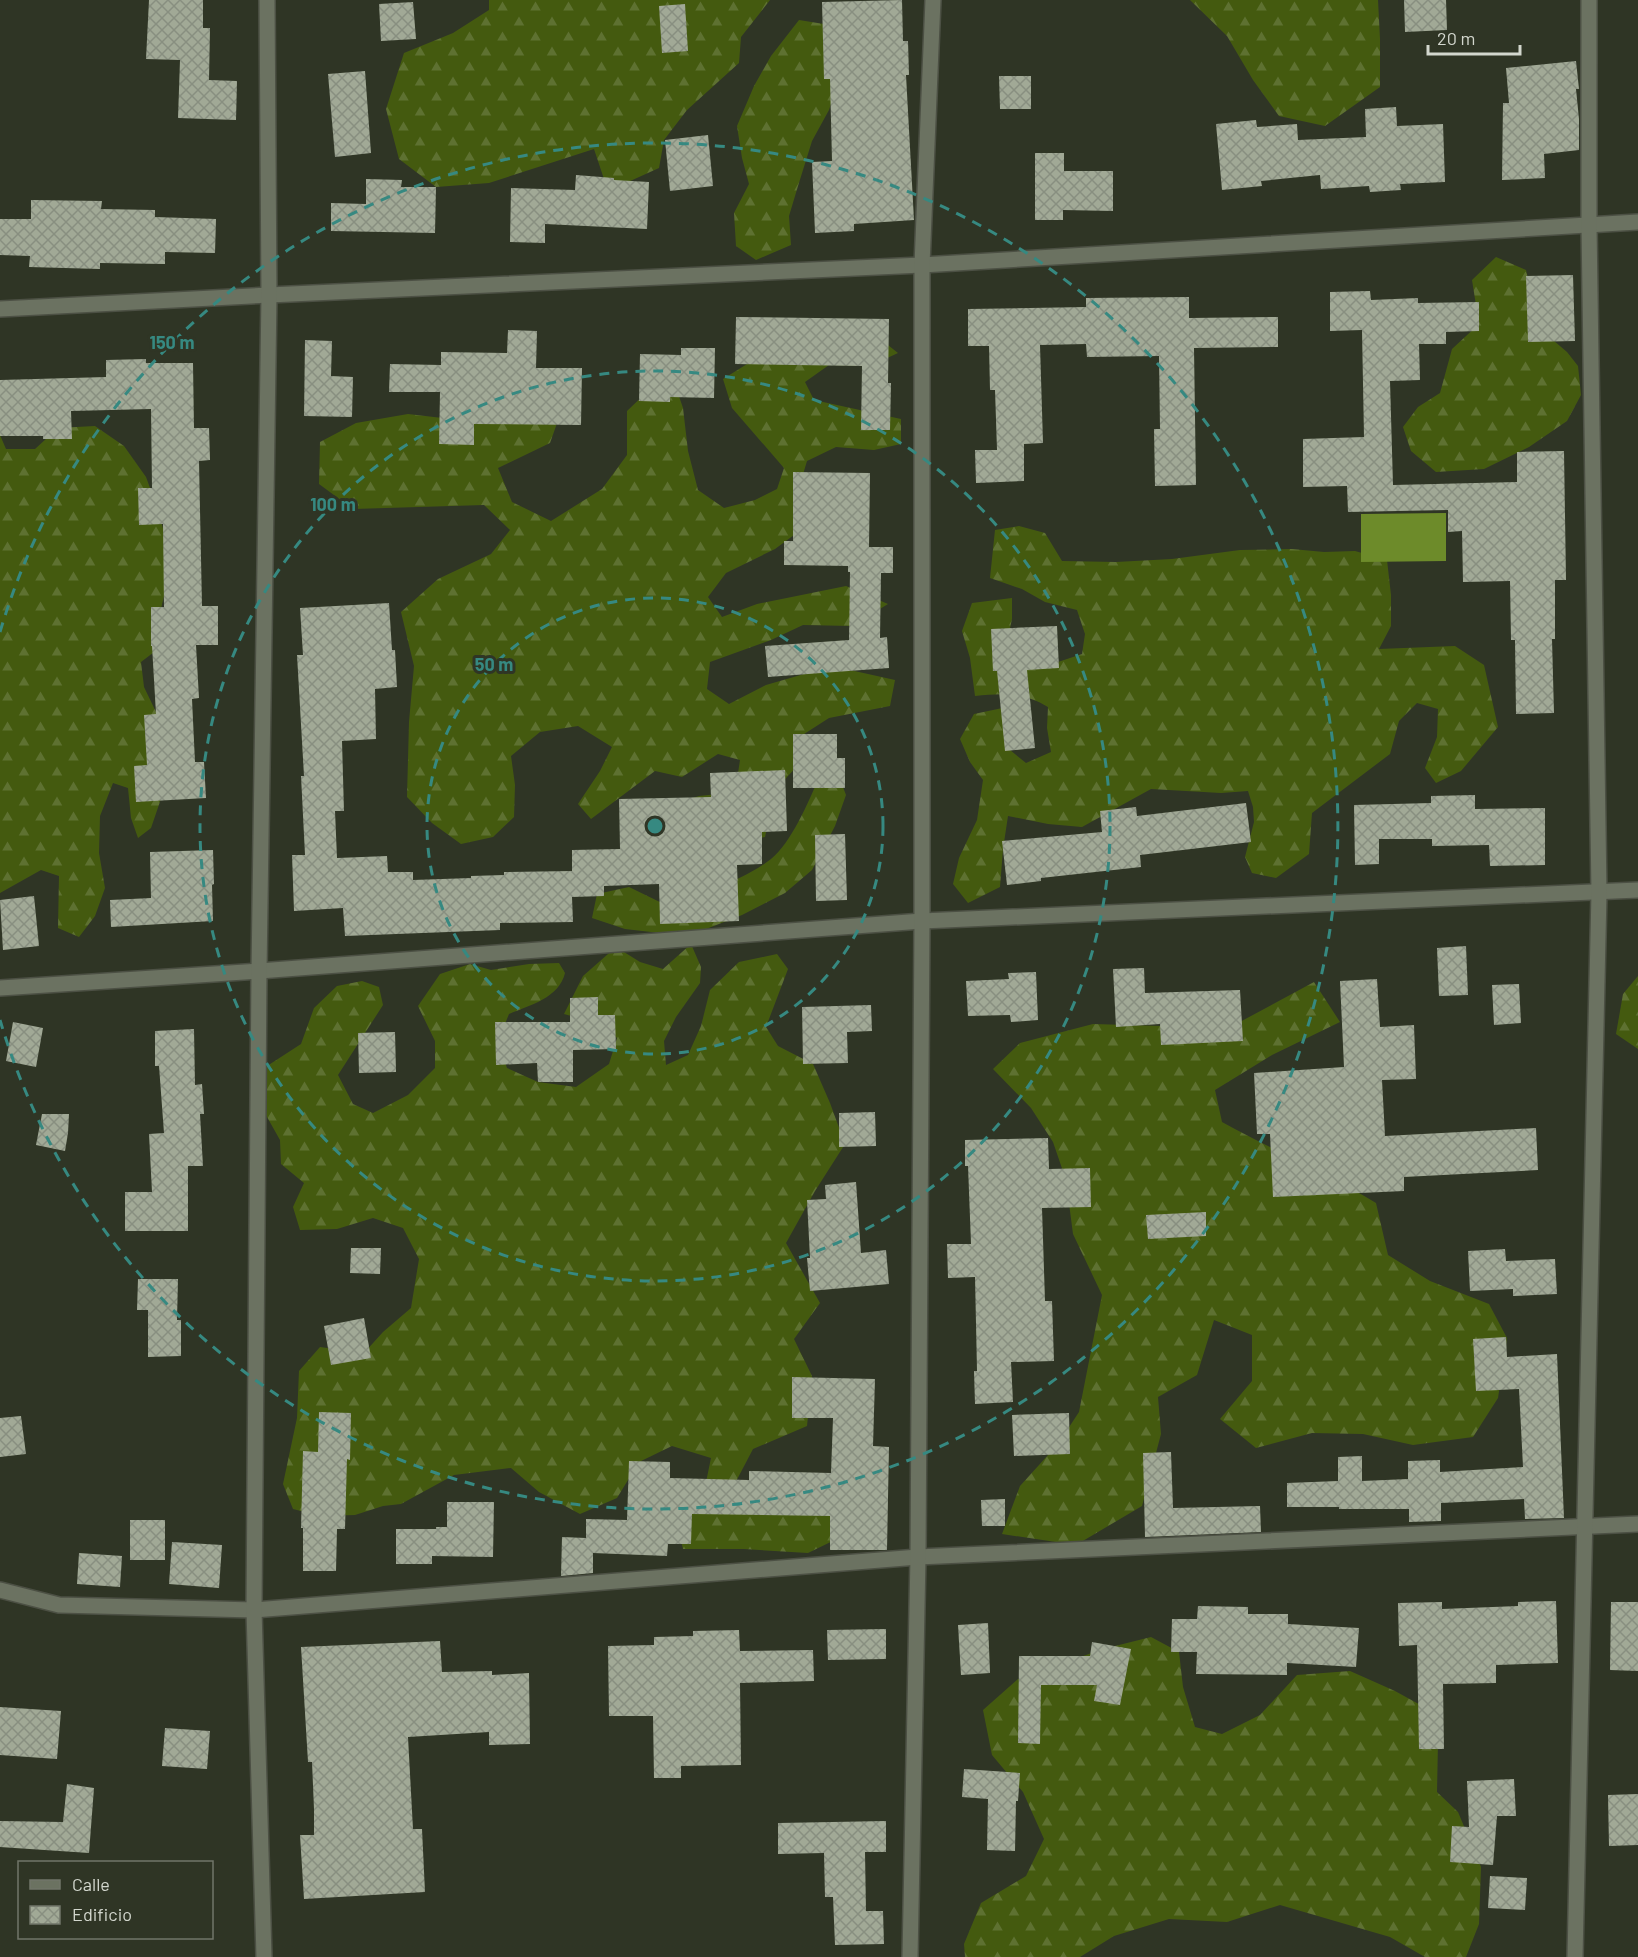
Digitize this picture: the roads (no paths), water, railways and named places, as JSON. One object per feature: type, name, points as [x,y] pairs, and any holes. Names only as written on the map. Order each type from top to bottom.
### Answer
[{"type":"street","points":[[264,1957],[254,1610],[259,971],[268,295],[267,0]]},
{"type":"street","points":[[910,1957],[918,1557],[922,921],[922,265],[933,0]]},
{"type":"street","points":[[1575,1957],[1599,893],[1589,226],[1589,0]]},
{"type":"street","points":[[0,309],[922,265],[1638,222]]},
{"type":"street","points":[[0,988],[259,971],[922,921],[1638,890]]},
{"type":"street","points":[[0,1590],[59,1605],[254,1610],[918,1557],[1638,1524]]}]
